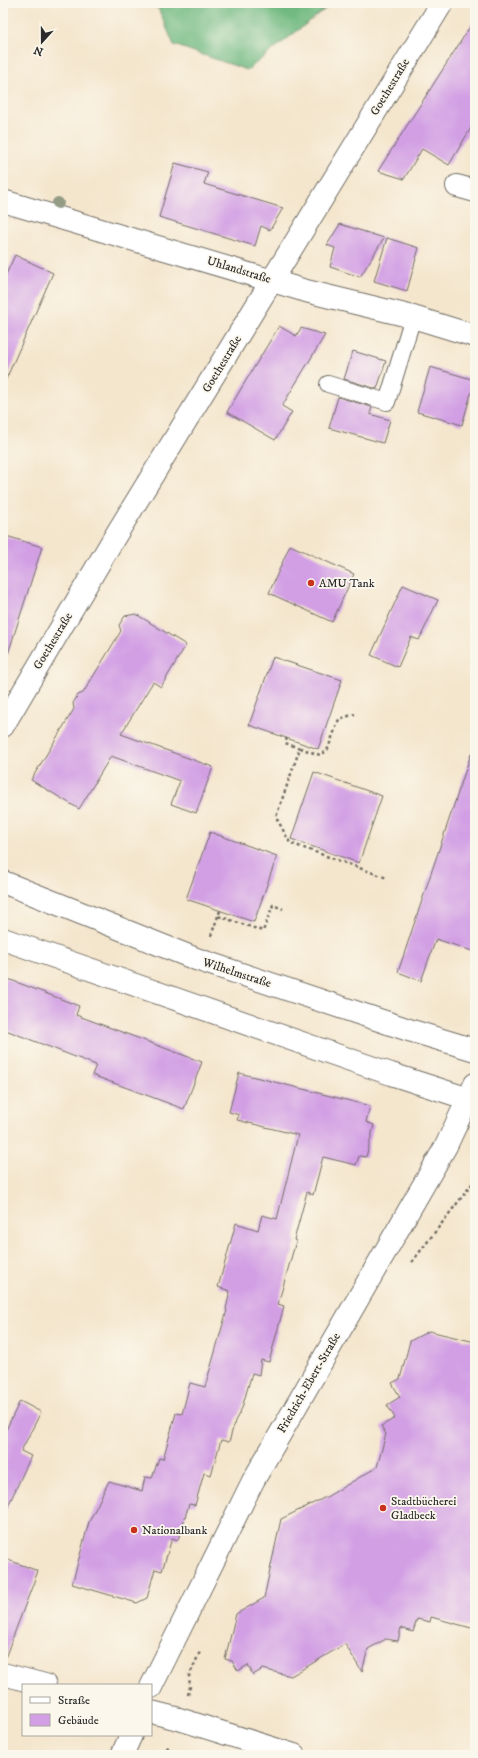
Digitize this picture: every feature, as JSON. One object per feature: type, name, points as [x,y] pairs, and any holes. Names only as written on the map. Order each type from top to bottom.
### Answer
[{"type":"street","name":"Goethestraße","points":[[3,726],[114,538],[442,3]]},
{"type":"street","name":"Uhlandstraße","points":[[3,201],[306,291],[413,317],[475,336]]},
{"type":"street","name":"Wilhelmstraße","points":[[3,882],[196,959],[475,1050]]},
{"type":"street","points":[[3,940],[391,1074],[473,1095]]},
{"type":"street","name":"Friedrich-Ebert-Straße","points":[[152,1685],[253,1481],[446,1146],[473,1095]]},
{"type":"street","points":[[3,1674],[41,1684]]},
{"type":"street","points":[[152,1712],[179,1719],[294,1755]]},
{"type":"street","points":[[122,1755],[131,1736]]},
{"type":"lane","points":[[328,384],[387,402],[413,317]]},
{"type":"path","points":[[287,738],[285,743],[320,754],[327,751],[339,719],[355,714]]},
{"type":"path","points":[[300,748],[276,817],[290,843],[387,878]]},
{"type":"path","points":[[220,911],[218,916],[263,931],[273,905],[283,909]]},
{"type":"path","points":[[409,1265],[475,1180]]},
{"type":"path","points":[[189,1676],[202,1648]]},
{"type":"green space","points":[[140,3],[333,3],[247,70],[174,45],[158,8]]},
{"type":"building","points":[[475,19],[475,121],[449,165],[422,149],[404,179],[378,171]]},
{"type":"building","points":[[175,163],[208,172],[204,184],[283,208],[270,230],[261,226],[255,246],[159,217]]},
{"type":"building","points":[[340,224],[384,238],[360,277],[330,267],[335,248],[327,245]]},
{"type":"building","points":[[387,238],[419,248],[407,291],[374,281]]},
{"type":"building","points":[[15,255],[53,273],[3,386],[3,281]]},
{"type":"building","points":[[279,326],[296,336],[301,328],[325,335],[282,406],[292,412],[275,440],[227,412]]},
{"type":"building","points":[[353,351],[386,361],[377,389],[344,379]]},
{"type":"building","points":[[430,367],[475,380],[462,425],[417,412]]},
{"type":"building","points":[[338,397],[372,407],[370,414],[390,420],[383,443],[329,428]]},
{"type":"building","points":[[3,535],[42,547],[8,654],[3,653]]},
{"type":"building","name":"AMU Tank","points":[[290,545],[354,574],[332,622],[269,593]]},
{"type":"building","name":"AMU Tank","points":[[403,585],[438,600],[419,640],[411,637],[398,667],[371,655]]},
{"type":"building","points":[[136,614],[186,645],[161,687],[153,682],[121,734],[213,767],[196,813],[171,804],[180,781],[111,756],[79,809],[31,780],[74,709],[73,703],[78,695],[83,693],[121,631],[119,625],[125,616]]},
{"type":"building","points":[[273,657],[342,680],[318,749],[249,725]]},
{"type":"building","points":[[471,754],[475,754],[475,952],[436,939],[421,981],[398,972]]},
{"type":"building","points":[[314,772],[382,796],[359,863],[291,839]]},
{"type":"building","points":[[210,832],[277,856],[254,922],[186,899]]},
{"type":"building","points":[[3,977],[79,1006],[76,1015],[202,1062],[184,1109],[92,1075],[96,1065],[3,1029]]},
{"type":"building","points":[[239,1073],[370,1106],[366,1122],[374,1125],[366,1157],[359,1156],[356,1165],[323,1157],[313,1195],[307,1192],[294,1240],[296,1241],[278,1304],[284,1306],[269,1362],[261,1360],[259,1375],[252,1373],[242,1408],[235,1421],[229,1442],[221,1440],[211,1475],[204,1473],[195,1505],[189,1504],[178,1540],[172,1538],[162,1571],[155,1569],[147,1598],[137,1603],[72,1584],[89,1522],[109,1481],[142,1491],[145,1477],[152,1478],[159,1458],[163,1459],[176,1413],[182,1414],[190,1383],[205,1387],[227,1310],[230,1291],[218,1287],[236,1223],[258,1230],[262,1215],[277,1219],[298,1135],[237,1120],[239,1115],[229,1112]]},
{"type":"building","name":"Stadtbücherei Gladbeck","points":[[429,1331],[475,1342],[475,1629],[431,1617],[430,1622],[417,1619],[413,1632],[401,1628],[398,1641],[386,1639],[368,1649],[362,1672],[345,1644],[291,1676],[263,1669],[253,1675],[248,1665],[238,1671],[232,1661],[225,1659],[236,1614],[264,1598],[281,1519],[328,1496],[377,1467],[386,1434],[381,1426],[395,1418],[387,1405],[400,1397],[392,1383],[400,1379],[410,1341]]},
{"type":"building","points":[[20,1401],[41,1412],[21,1451],[31,1456],[3,1517],[3,1436]]},
{"type":"building","points":[[3,1558],[38,1571],[5,1658],[3,1658]]},
{"type":"place","name":"AMU Tank","points":[[311,583]]},
{"type":"place","name":"Stadtbücherei Gladbeck","points":[[383,1508]]},
{"type":"place","name":"Nationalbank","points":[[134,1530]]}]
